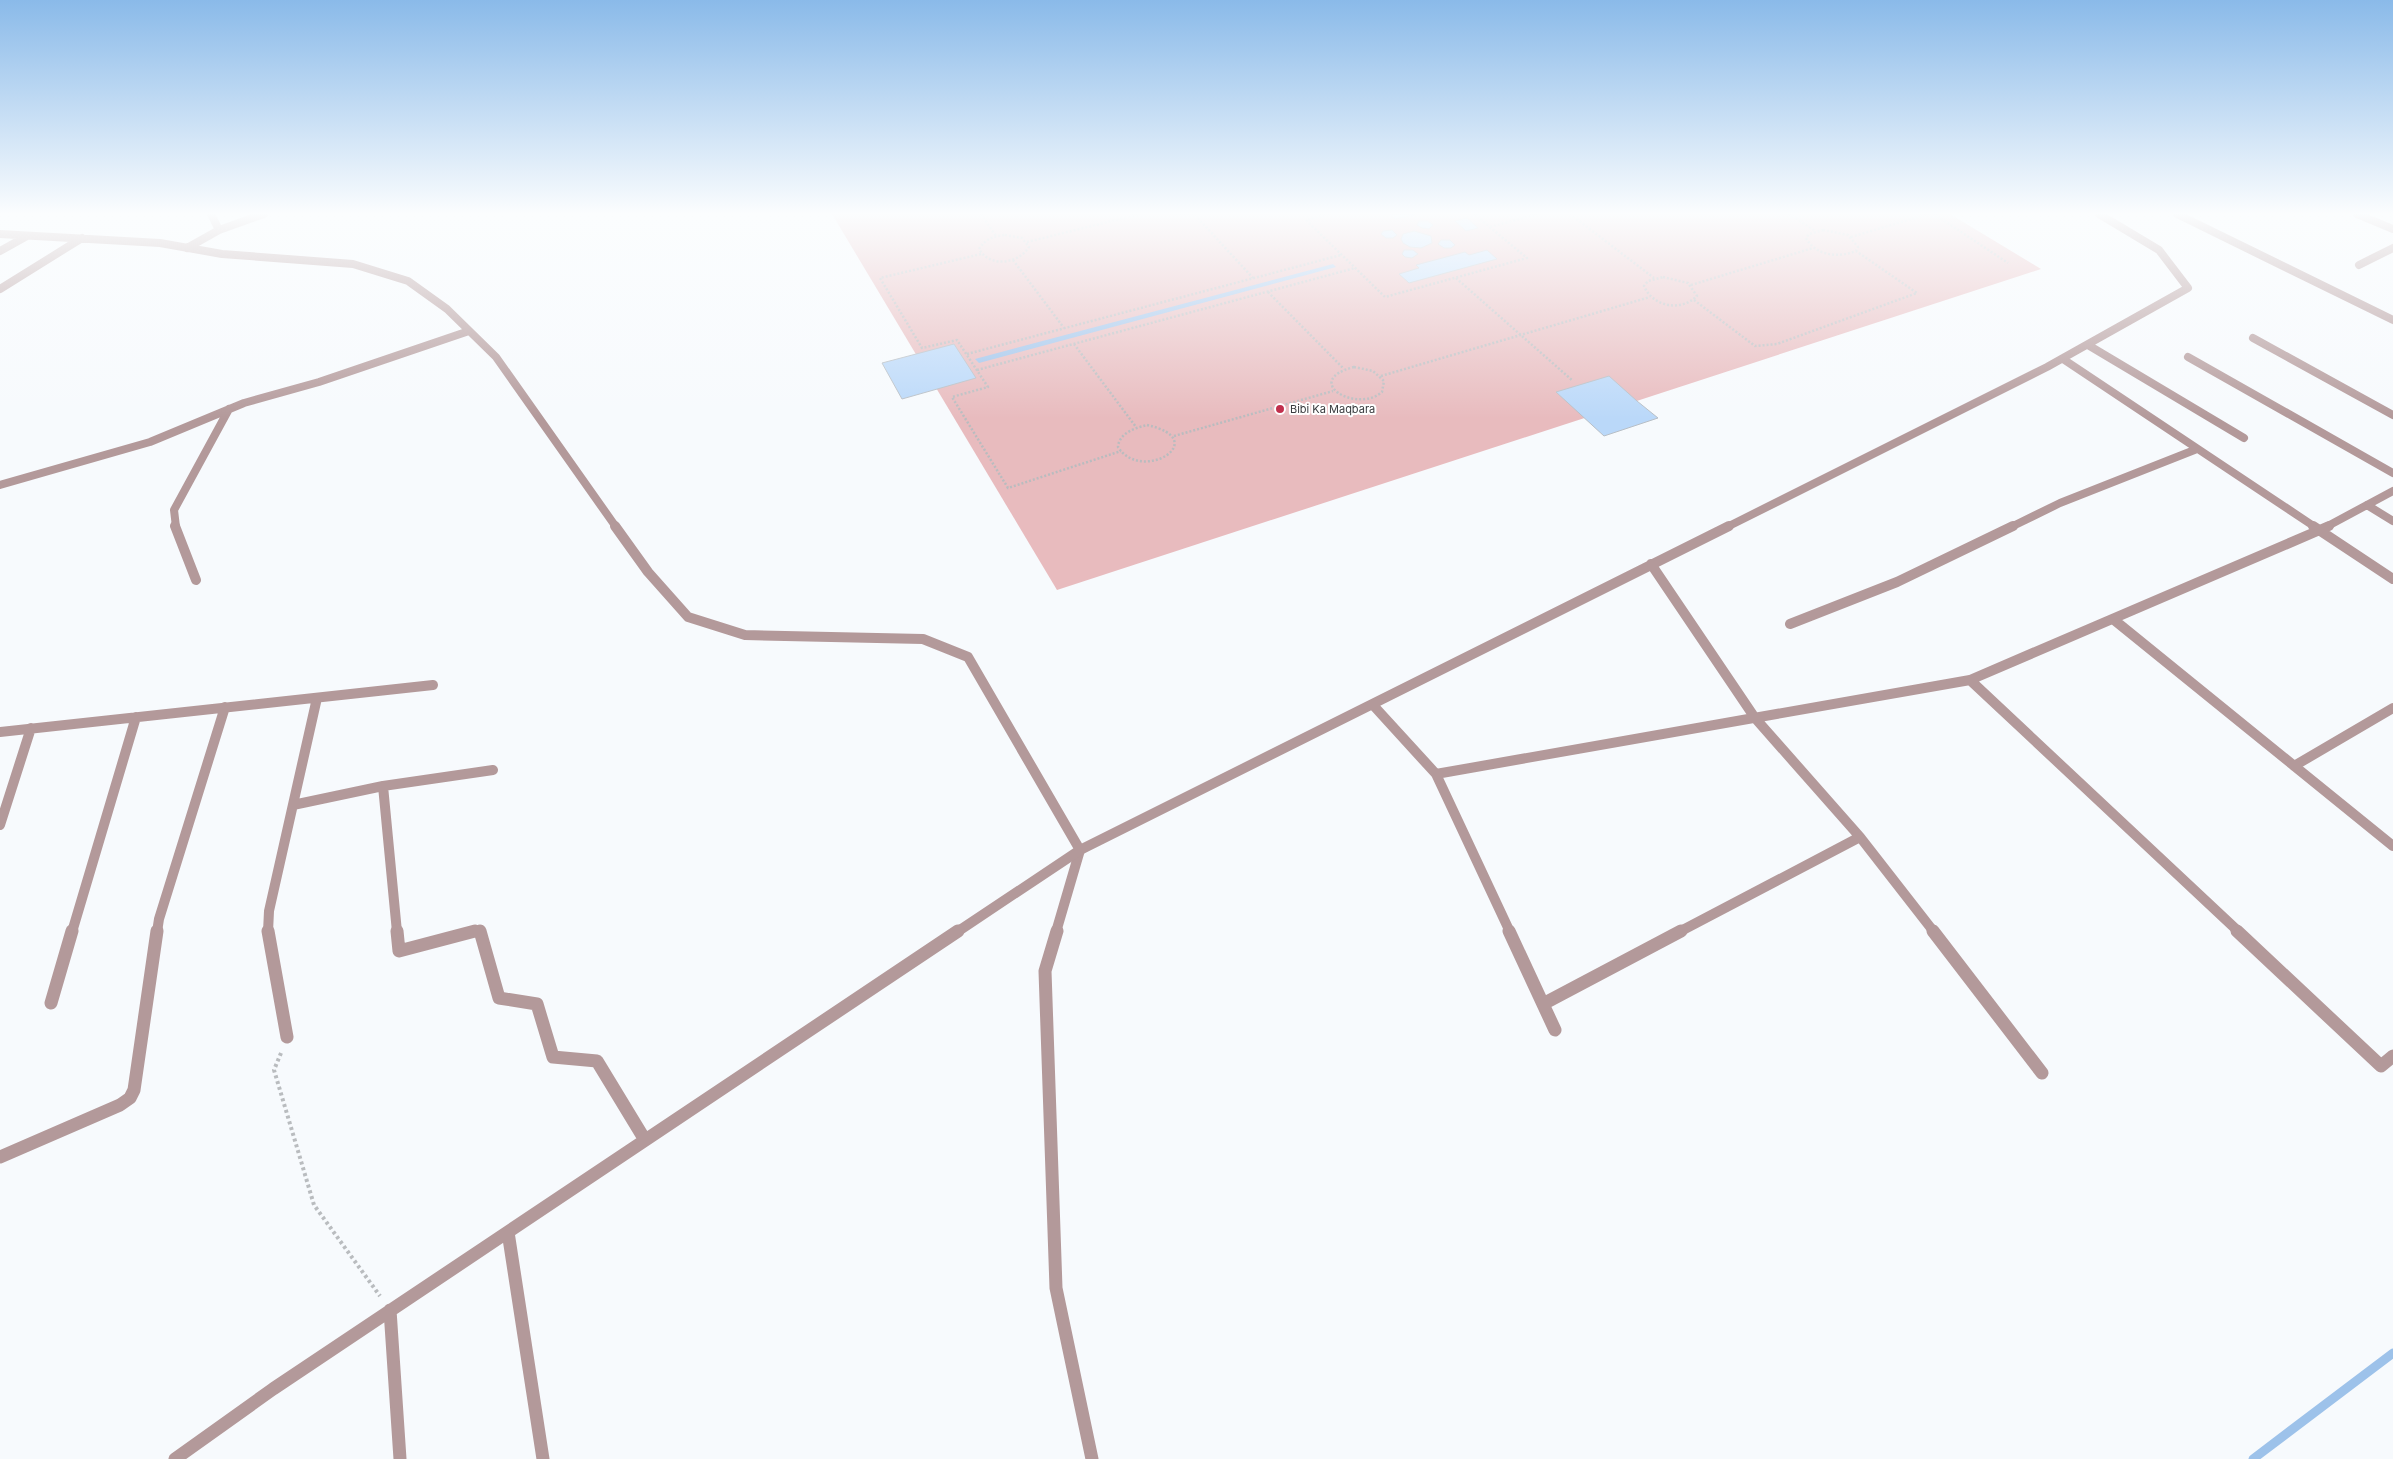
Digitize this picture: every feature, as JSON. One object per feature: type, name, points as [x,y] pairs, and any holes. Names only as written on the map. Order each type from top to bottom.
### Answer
[{"type":"street","points":[[0,289],[11,282]]},
{"type":"street","points":[[409,282],[447,310],[496,357],[648,572],[688,617],[745,635],[923,639],[968,657],[1080,850],[1045,972],[1056,1288],[1092,1459]]},
{"type":"street","points":[[175,1459],[273,1389],[390,1310],[1080,850],[2063,359],[2188,288],[2184,282]]},
{"type":"street","points":[[2316,282],[2393,320]]},
{"type":"street","points":[[0,485],[150,442],[230,409],[320,382],[469,331]]},
{"type":"street","points":[[2253,338],[2393,415]]},
{"type":"street","points":[[2088,345],[2244,438]]},
{"type":"street","points":[[2188,357],[2393,473]]},
{"type":"street","points":[[2063,359],[2319,531],[2393,578]]},
{"type":"street","points":[[196,580],[174,522],[174,510],[230,409]]},
{"type":"street","points":[[1790,624],[1896,582],[2060,503],[2197,449]]},
{"type":"street","points":[[1436,774],[1970,680],[2319,531],[2393,491]]},
{"type":"street","points":[[2367,505],[2393,521]]},
{"type":"street","points":[[1651,564],[1756,718],[1860,837],[2042,1073]]},
{"type":"street","points":[[2113,619],[2393,846]]},
{"type":"street","points":[[1970,680],[2381,1066],[2393,1056]]},
{"type":"street","points":[[0,732],[433,685]]},
{"type":"street","points":[[287,1036],[268,939],[269,911],[317,698]]},
{"type":"street","points":[[1373,705],[1436,774],[1555,1030]]},
{"type":"street","points":[[0,1157],[120,1105],[130,1098],[134,1090],[159,919],[225,708]]},
{"type":"street","points":[[2294,766],[2393,708]]},
{"type":"street","points":[[50,1003],[136,717]]},
{"type":"street","points":[[0,825],[32,728]]},
{"type":"street","points":[[293,805],[383,786],[493,770]]},
{"type":"street","points":[[383,786],[399,951],[480,930],[498,998],[537,1004],[553,1057],[597,1061],[645,1140]]},
{"type":"street","points":[[1543,1004],[1860,837]]},
{"type":"street","points":[[508,1232],[542,1459]]},
{"type":"street","points":[[390,1310],[400,1459]]},
{"type":"path","points":[[882,282],[922,348],[957,340],[988,387],[952,397],[1008,488],[1121,451]]},
{"type":"path","points":[[1030,282],[1064,328]]},
{"type":"path","points":[[966,354],[1238,282]]},
{"type":"path","points":[[977,370],[1304,282]]},
{"type":"path","points":[[1370,282],[1385,297],[1441,282]]},
{"type":"path","points":[[1461,282],[1573,382]]},
{"type":"path","points":[[1648,282],[1644,286],[1650,297]]},
{"type":"path","points":[[1382,376],[1385,389],[1372,399],[1351,399],[1334,391],[1330,384],[1331,378],[1336,372],[1344,369],[1364,368],[1382,376],[1650,297],[1668,304],[1687,304],[1697,296],[1696,290],[1691,285],[1684,282]]},
{"type":"path","points":[[1691,285],[1701,282]]},
{"type":"path","points":[[1694,300],[1756,346],[1777,344],[1917,293],[1901,282]]},
{"type":"path","points":[[1268,292],[1344,369]]},
{"type":"path","points":[[1074,344],[1136,427]]},
{"type":"path","points":[[1174,436],[1334,391]]},
{"type":"path","points":[[1158,426],[1174,436],[1176,442],[1175,449],[1169,456],[1160,460],[1137,461],[1121,451],[1119,444],[1120,437],[1126,431],[1136,427],[1158,426]]},
{"type":"path","points":[[287,1036],[274,1070],[314,1204],[390,1310]]},
{"type":"shaded area","name":"Bibi Ka Maqbara","points":[[873,282],[2001,282],[1057,590]]},
{"type":"water","points":[[1265,282],[1280,282],[979,363],[975,359]]},
{"type":"building","points":[[954,344],[976,378],[902,399],[882,363]]},
{"type":"building","points":[[1609,376],[1658,418],[1604,436],[1556,392]]},
{"type":"waterway","points":[[2253,1459],[2393,1353]]},
{"type":"place","name":"Bibi Ka Maqbara","points":[[1280,409]]}]
